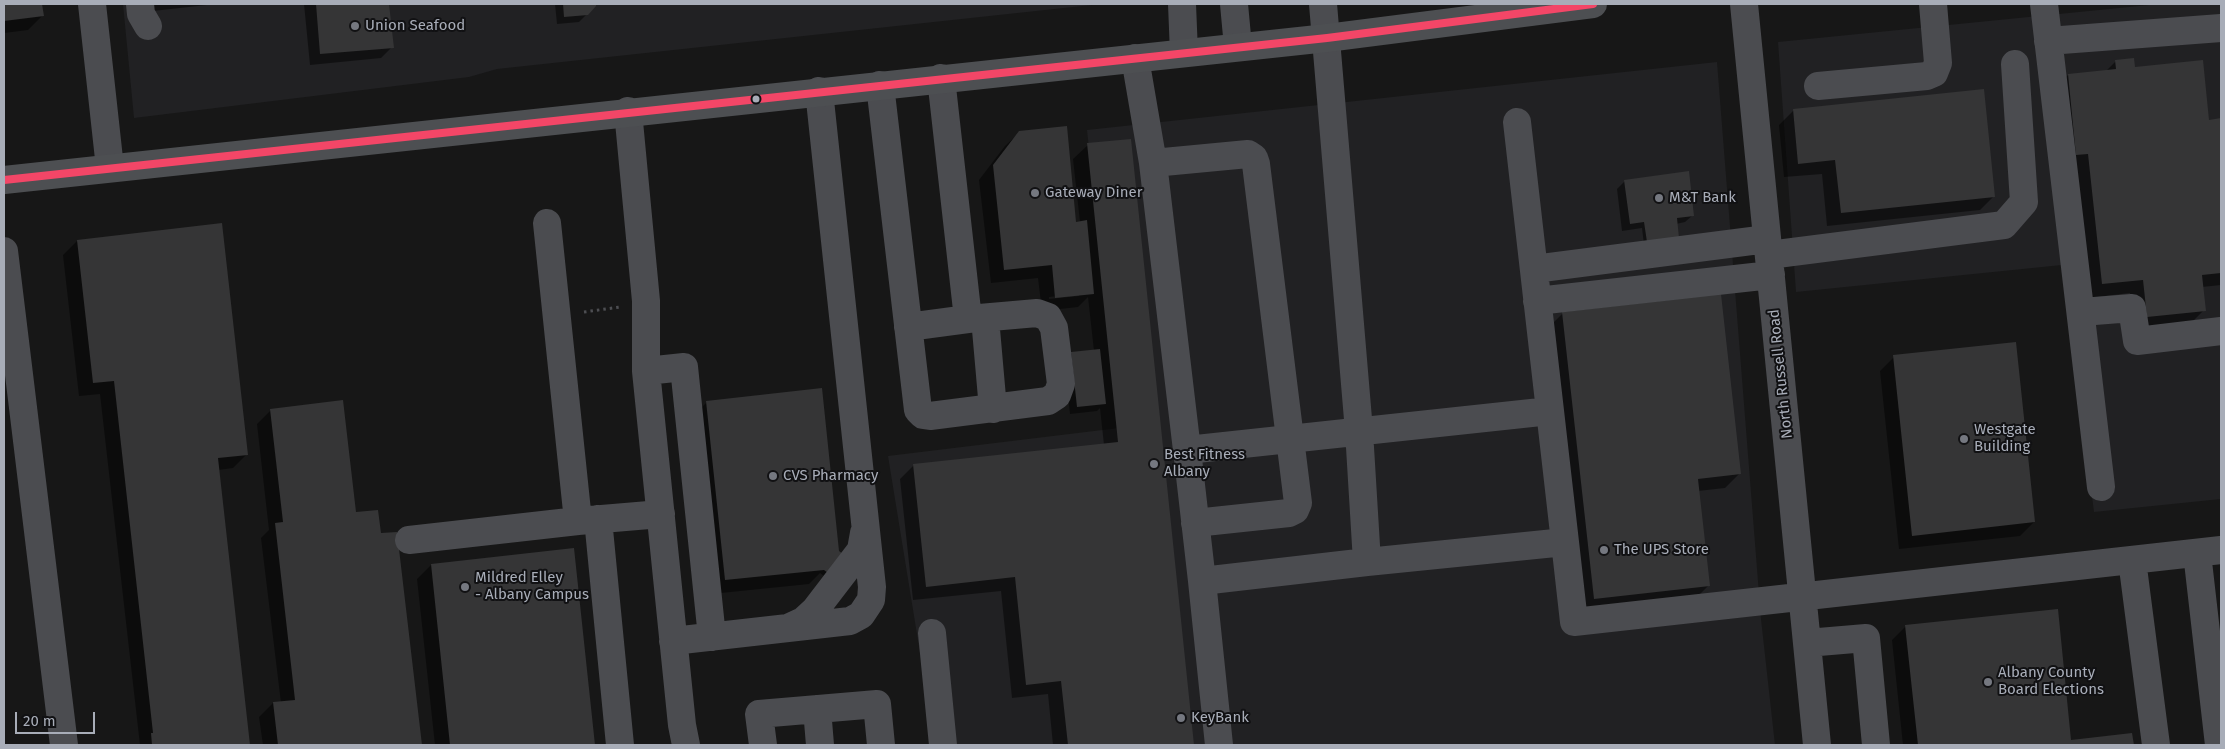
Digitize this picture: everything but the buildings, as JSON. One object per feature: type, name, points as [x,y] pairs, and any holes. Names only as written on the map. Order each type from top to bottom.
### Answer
[{"type":"main road","points":[[4,180],[628,111],[1327,38],[1593,4]]},
{"type":"street","points":[[92,4],[110,168]]},
{"type":"street","points":[[1182,4],[1184,53]]},
{"type":"street","points":[[1234,4],[1238,47]]},
{"type":"street","points":[[1323,4],[1359,431],[1367,562]]},
{"type":"street","name":"North Russell Road","points":[[1744,4],[1817,745]]},
{"type":"street","points":[[1818,86],[1927,76],[1934,73],[1938,63],[1934,4]]},
{"type":"street","points":[[2044,4],[2082,312],[2101,487]]},
{"type":"street","points":[[2048,41],[2221,28]]},
{"type":"street","points":[[1135,58],[1153,163],[1188,450],[1219,745]]},
{"type":"street","points":[[1537,301],[1769,256],[2004,225],[2024,202],[2015,64]]},
{"type":"street","points":[[941,78],[976,319],[993,409]]},
{"type":"street","points":[[880,85],[917,405],[920,412],[930,416],[993,409],[1051,400],[1059,392],[1061,380],[1054,328],[1048,317],[1037,313],[908,327]]},
{"type":"street","points":[[674,641],[850,621],[865,611],[872,593],[819,91]]},
{"type":"street","points":[[628,111],[646,301],[646,370],[682,725],[686,745]]},
{"type":"street","points":[[1517,122],[1574,622],[2209,552],[2219,745]]},
{"type":"street","points":[[1153,163],[1246,153],[1255,160],[1298,501],[1294,511],[1287,514],[1195,523]]},
{"type":"street","points":[[547,223],[556,316],[588,520],[620,745]]},
{"type":"street","points":[[1534,269],[1736,243],[1769,256]]},
{"type":"street","points":[[4,252],[64,745]]},
{"type":"street","points":[[2082,312],[2132,308],[2136,341],[2221,331]]},
{"type":"street","points":[[646,370],[684,367],[712,637]]},
{"type":"street","points":[[1188,450],[1550,411]]},
{"type":"street","points":[[409,540],[588,520],[661,514]]},
{"type":"street","points":[[781,629],[803,621],[821,603],[862,550],[865,522]]},
{"type":"street","points":[[1202,581],[1565,542]]},
{"type":"street","points":[[2132,560],[2156,745]]},
{"type":"street","points":[[932,633],[943,745]]},
{"type":"street","points":[[1807,643],[1866,638],[1876,745]]},
{"type":"street","points":[[763,745],[759,714],[877,704],[881,745]]},
{"type":"street","points":[[817,709],[820,745]]},
{"type":"path","points":[[556,316],[617,308]]},
{"type":"shaded area","points":[[123,4],[1101,4],[497,69],[469,77],[134,118]]},
{"type":"shaded area","points":[[2159,4],[2221,4],[2221,499],[2094,512],[2062,265],[1796,292],[1778,42]]},
{"type":"shaded area","points":[[1717,62],[1761,619],[1775,745],[935,745],[888,456],[1119,428],[1087,130]]},
{"type":"transit line","points":[[4,180],[1327,38],[1593,4]]},
{"type":"place","name":"Union Seafood","points":[[355,26]]},
{"type":"place","name":"Gateway Diner","points":[[1035,193]]},
{"type":"place","name":"M&T Bank","points":[[1659,198]]},
{"type":"place","name":"Westgate Building","points":[[1964,439]]},
{"type":"place","name":"Best Fitness Albany","points":[[1154,464]]},
{"type":"place","name":"CVS Pharmacy","points":[[773,476]]},
{"type":"place","name":"The UPS Store","points":[[1604,550]]},
{"type":"place","name":"Mildred Elley - Albany Campus","points":[[465,587]]},
{"type":"place","name":"Albany County Board Elections","points":[[1988,682]]},
{"type":"place","name":"KeyBank","points":[[1181,718]]}]
